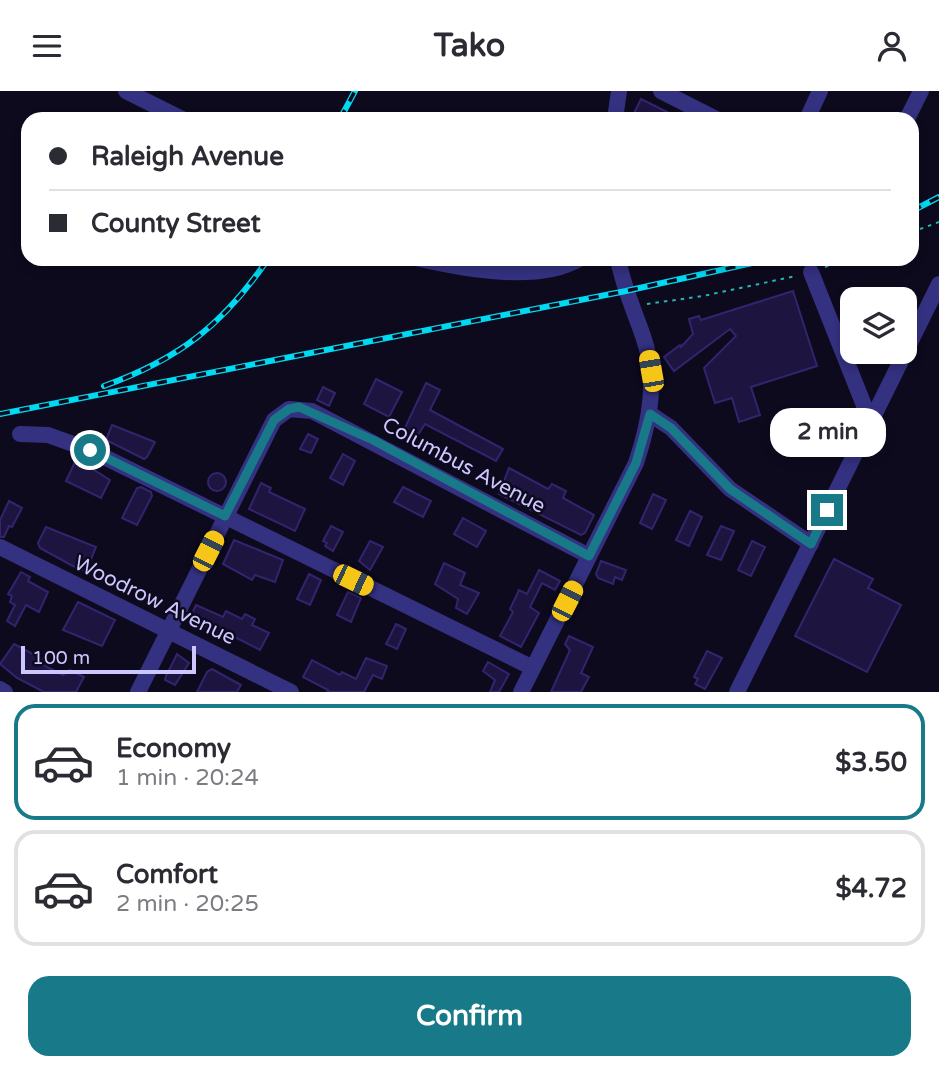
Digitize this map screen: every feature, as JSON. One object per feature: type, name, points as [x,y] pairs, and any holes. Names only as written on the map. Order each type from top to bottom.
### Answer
[{"type":"street","points":[[126,91],[168,112]]},
{"type":"street","points":[[616,112],[619,91]]},
{"type":"street","points":[[661,91],[702,112]]},
{"type":"street","points":[[810,112],[820,91]]},
{"type":"street","points":[[910,112],[921,91]]},
{"type":"street","points":[[449,266],[470,271],[513,272],[558,266]]},
{"type":"street","points":[[521,692],[636,463],[650,414],[651,371],[644,337],[620,266]]},
{"type":"street","points":[[811,272],[870,423]]},
{"type":"street","points":[[737,692],[939,284]]},
{"type":"street","name":"Columbus Avenue","points":[[225,516],[274,420],[289,409],[299,407],[318,414],[589,556]]},
{"type":"street","points":[[650,414],[671,428],[730,489],[811,544]]},
{"type":"street","points":[[20,434],[63,439],[533,668]]},
{"type":"street","points":[[138,692],[225,516]]},
{"type":"street","name":"Woodrow Avenue","points":[[0,547],[291,692]]},
{"type":"street","points":[[0,689],[5,692]]},
{"type":"path","points":[[919,229],[939,222]]},
{"type":"path","points":[[632,307],[703,296],[827,266]]},
{"type":"building","points":[[641,99],[667,112],[634,112]]},
{"type":"building","points":[[793,291],[817,366],[751,387],[760,415],[739,422],[732,398],[715,403],[704,368],[736,336],[730,329],[674,371],[664,357],[680,345],[681,347],[693,334],[689,319],[699,316],[701,320]]},
{"type":"building","points":[[376,379],[402,392],[389,417],[364,404]]},
{"type":"building","points":[[426,383],[440,390],[430,410],[503,449],[496,461],[425,424],[416,438],[403,432]]},
{"type":"building","points":[[323,387],[335,393],[329,406],[317,400]]},
{"type":"building","points":[[112,425],[155,442],[147,457],[144,459],[106,440]]},
{"type":"building","points":[[308,434],[318,439],[311,453],[300,449]]},
{"type":"building","points":[[343,454],[355,461],[343,485],[330,478]]},
{"type":"building","points":[[80,461],[110,480],[101,498],[66,481],[75,462]]},
{"type":"building","points":[[509,468],[548,489],[552,484],[566,491],[563,498],[594,515],[585,533],[581,535],[499,494]]},
{"type":"building","points":[[213,473],[221,473],[226,482],[224,489],[213,491],[208,486],[208,478]]},
{"type":"building","points":[[261,483],[271,488],[269,492],[305,509],[295,531],[249,509]]},
{"type":"building","points":[[403,487],[431,501],[423,517],[394,502]]},
{"type":"building","points":[[137,488],[151,492],[152,496],[137,525],[122,518]]},
{"type":"building","points":[[653,494],[666,500],[652,529],[640,523]]},
{"type":"building","points":[[9,501],[22,508],[12,527],[9,526],[4,537],[0,537],[0,520]]},
{"type":"building","points":[[690,511],[702,517],[689,546],[676,540]]},
{"type":"building","points":[[463,518],[486,531],[477,547],[454,534]]},
{"type":"building","points":[[331,526],[343,532],[333,551],[325,546],[327,543],[323,541]]},
{"type":"building","points":[[721,526],[734,531],[721,560],[707,555]]},
{"type":"building","points":[[46,527],[96,547],[85,571],[40,548],[38,543]]},
{"type":"building","points":[[234,540],[283,560],[275,582],[255,575],[252,580],[223,564]]},
{"type":"building","points":[[370,541],[383,547],[370,570],[359,561]]},
{"type":"building","points":[[752,541],[765,547],[751,576],[738,570]]},
{"type":"building","points":[[834,559],[873,579],[868,588],[901,605],[867,672],[795,636]]},
{"type":"building","points":[[601,561],[626,570],[622,580],[615,577],[613,584],[598,578],[596,574]]},
{"type":"building","points":[[444,563],[465,573],[460,585],[479,593],[467,614],[456,608],[458,599],[435,584]]},
{"type":"building","points":[[539,570],[560,581],[555,590],[542,583],[530,607],[539,613],[521,647],[500,636],[513,612],[510,609],[519,590],[527,594]]},
{"type":"building","points":[[21,572],[30,577],[28,581],[48,592],[39,612],[26,605],[15,626],[7,621],[15,605],[10,602],[12,596],[8,594]]},
{"type":"building","points":[[309,574],[321,580],[310,605],[297,599]]},
{"type":"building","points":[[348,592],[361,598],[351,622],[337,615]]},
{"type":"building","points":[[78,602],[115,620],[102,646],[63,630]]},
{"type":"building","points":[[196,605],[223,617],[226,611],[242,619],[245,614],[255,619],[252,625],[269,633],[260,650],[223,631],[221,636],[190,617]]},
{"type":"building","points":[[396,624],[406,629],[397,649],[386,644]]},
{"type":"building","points":[[569,636],[593,647],[581,673],[589,677],[581,692],[551,692],[570,650],[565,644]]},
{"type":"building","points":[[14,644],[42,659],[41,664],[63,675],[70,670],[84,677],[76,692],[44,692],[17,678],[0,664]]},
{"type":"building","points":[[707,651],[722,658],[705,689],[695,684],[698,679],[694,677]]},
{"type":"building","points":[[177,654],[189,663],[175,685],[165,680]]},
{"type":"building","points":[[366,658],[387,666],[382,679],[373,675],[364,692],[327,692],[328,690],[303,677],[312,660],[340,675],[342,672],[356,679]]},
{"type":"building","points":[[488,662],[509,674],[499,692],[490,692],[495,680],[483,671]]},
{"type":"building","points":[[212,669],[241,685],[237,692],[197,692],[207,672]]},
{"type":"railway","points":[[344,112],[355,91]]},
{"type":"railway","points":[[919,207],[939,197]]},
{"type":"railway","points":[[104,386],[155,364],[197,337],[234,303],[263,266]]},
{"type":"railway","points":[[0,414],[626,291],[738,266]]},
{"type":"route","points":[[90,450],[225,516],[274,420],[289,409],[299,407],[373,440],[589,556],[636,463],[650,414],[671,428],[716,478],[774,521],[811,544],[827,510]]}]
